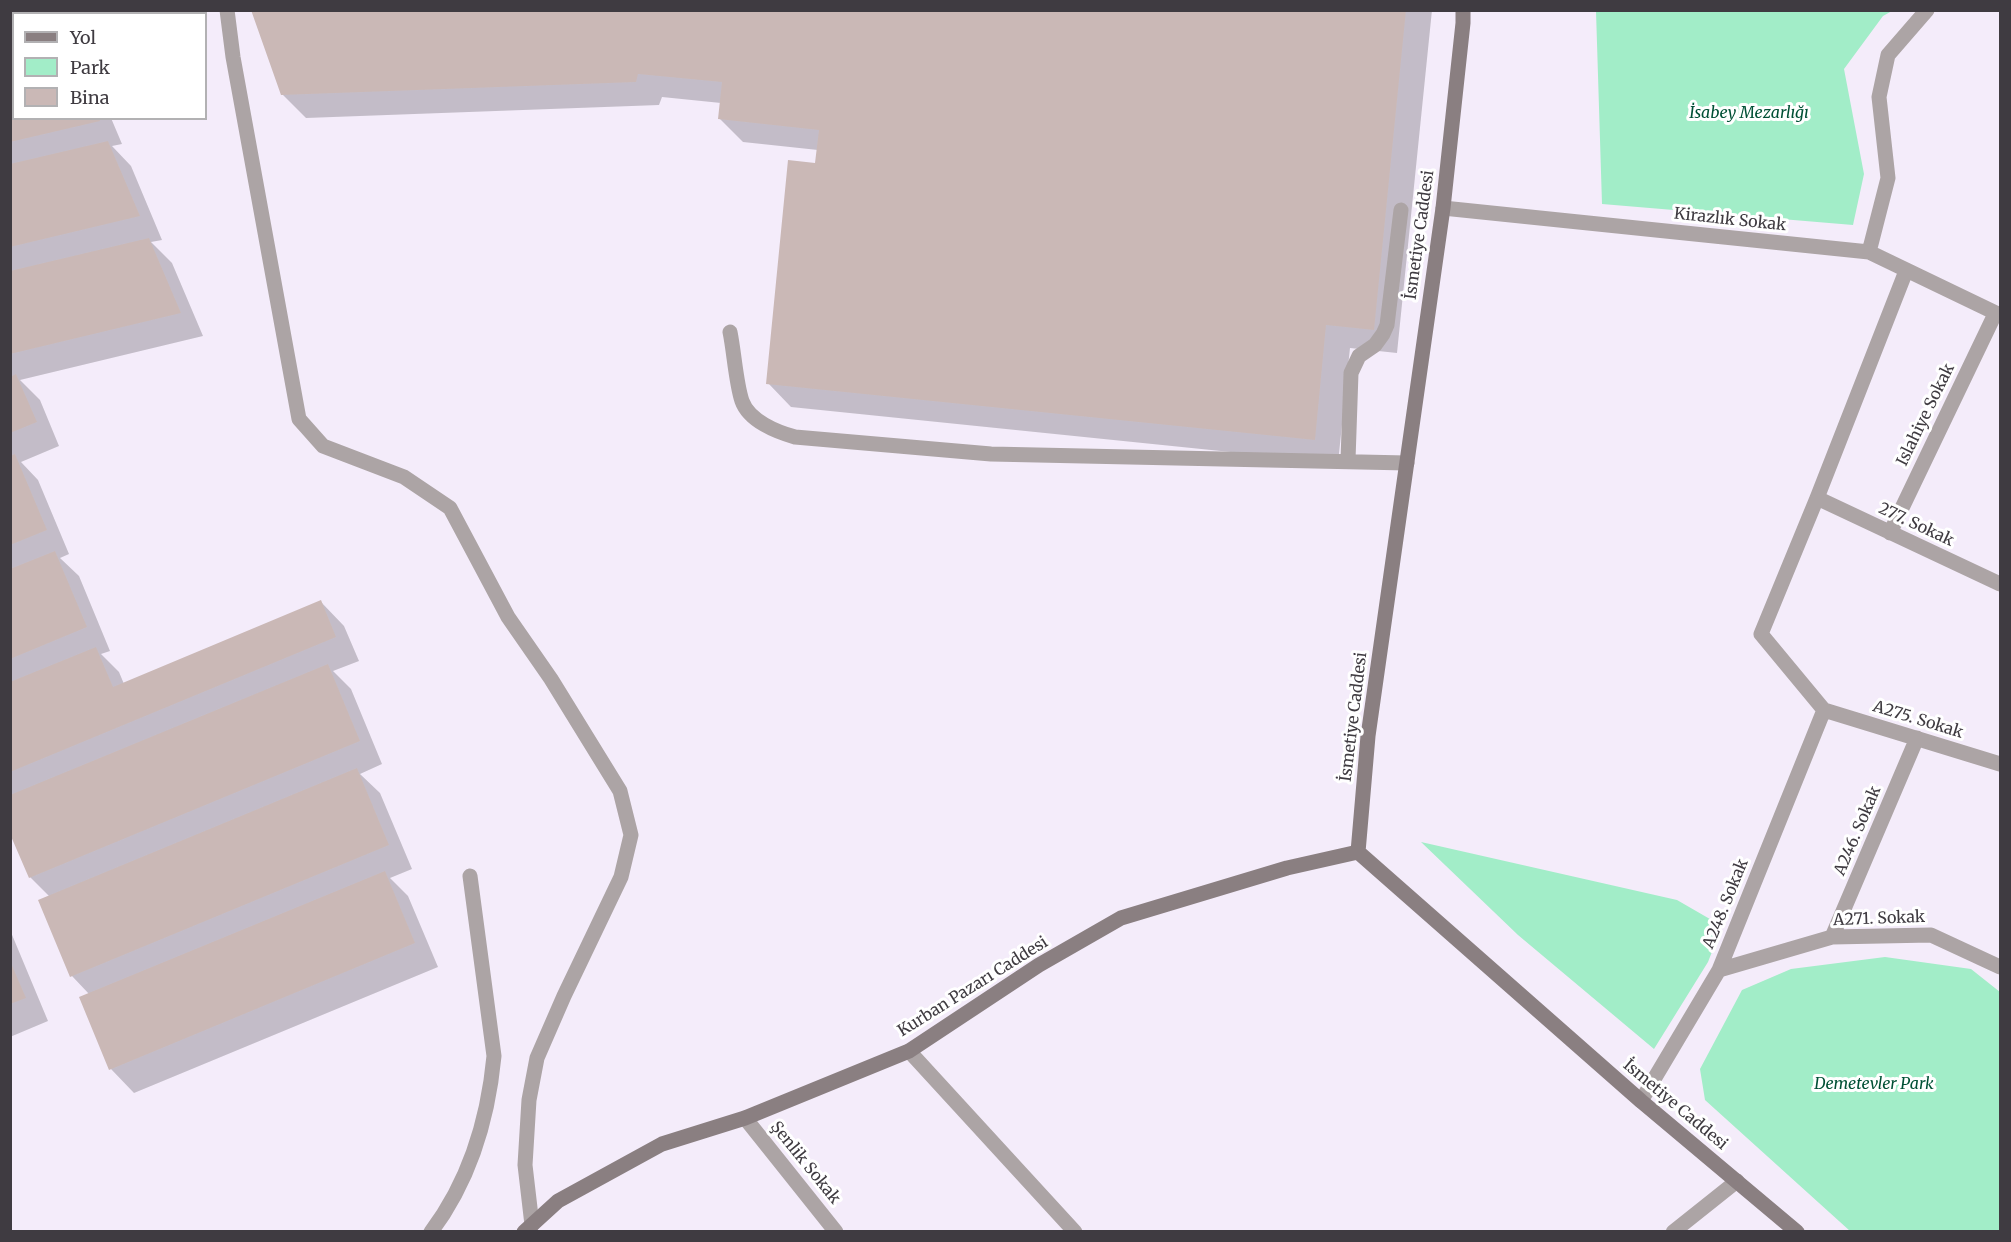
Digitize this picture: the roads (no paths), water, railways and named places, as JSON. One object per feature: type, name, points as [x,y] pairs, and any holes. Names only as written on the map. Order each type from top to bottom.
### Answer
[{"type":"main road","name":"İsmetiye Caddesi","points":[[1463,10],[1443,208],[1368,736],[1358,852],[1641,1101],[1797,1232]]},
{"type":"main road","name":"Kurban Pazarı Caddesi","points":[[531,1229],[558,1201],[662,1144],[745,1118],[909,1051],[1039,965],[1121,918],[1287,868],[1358,852]]},
{"type":"street","points":[[227,10],[233,57],[299,419],[323,446],[404,477],[450,508],[508,617],[551,679],[620,791],[631,835],[621,877],[537,1058],[529,1100],[525,1165],[531,1229]]},
{"type":"street","points":[[1869,252],[1888,178],[1879,97],[1888,55],[1927,10]]},
{"type":"street","name":"Kirazlık Sokak","points":[[1443,208],[1869,252],[1998,315]]},
{"type":"street","points":[[1348,460],[1351,373],[1359,356],[1375,345],[1387,325],[1401,210]]},
{"type":"street","points":[[1824,710],[1761,634],[1906,270]]},
{"type":"street","name":"Islahiye Sokak","points":[[1890,532],[1998,315]]},
{"type":"street","points":[[730,332],[742,403],[753,416],[767,426],[795,437],[991,454],[1407,463]]},
{"type":"street","name":"277. Sokak","points":[[1817,498],[2001,584]]},
{"type":"street","name":"A275. Sokak","points":[[1824,710],[2001,764]]},
{"type":"street","name":"A248. Sokak","points":[[1641,1101],[1719,970],[1824,710]]},
{"type":"street","name":"A246. Sokak","points":[[1832,937],[1917,738]]},
{"type":"street","points":[[431,1232],[468,1169],[486,1114],[492,1085],[494,1056],[470,876]]},
{"type":"street","name":"A271. Sokak","points":[[1719,970],[1832,937],[1931,935],[2001,967]]},
{"type":"street","points":[[909,1051],[1075,1232]]},
{"type":"street","name":"Şenlik Sokak","points":[[745,1118],[836,1232]]},
{"type":"street","points":[[1673,1232],[1737,1181]]},
{"type":"park label","name":"İsabey Mezarlığı","points":[[1749,113]]},
{"type":"park label","name":"Demetevler Park","points":[[1874,1084]]}]
